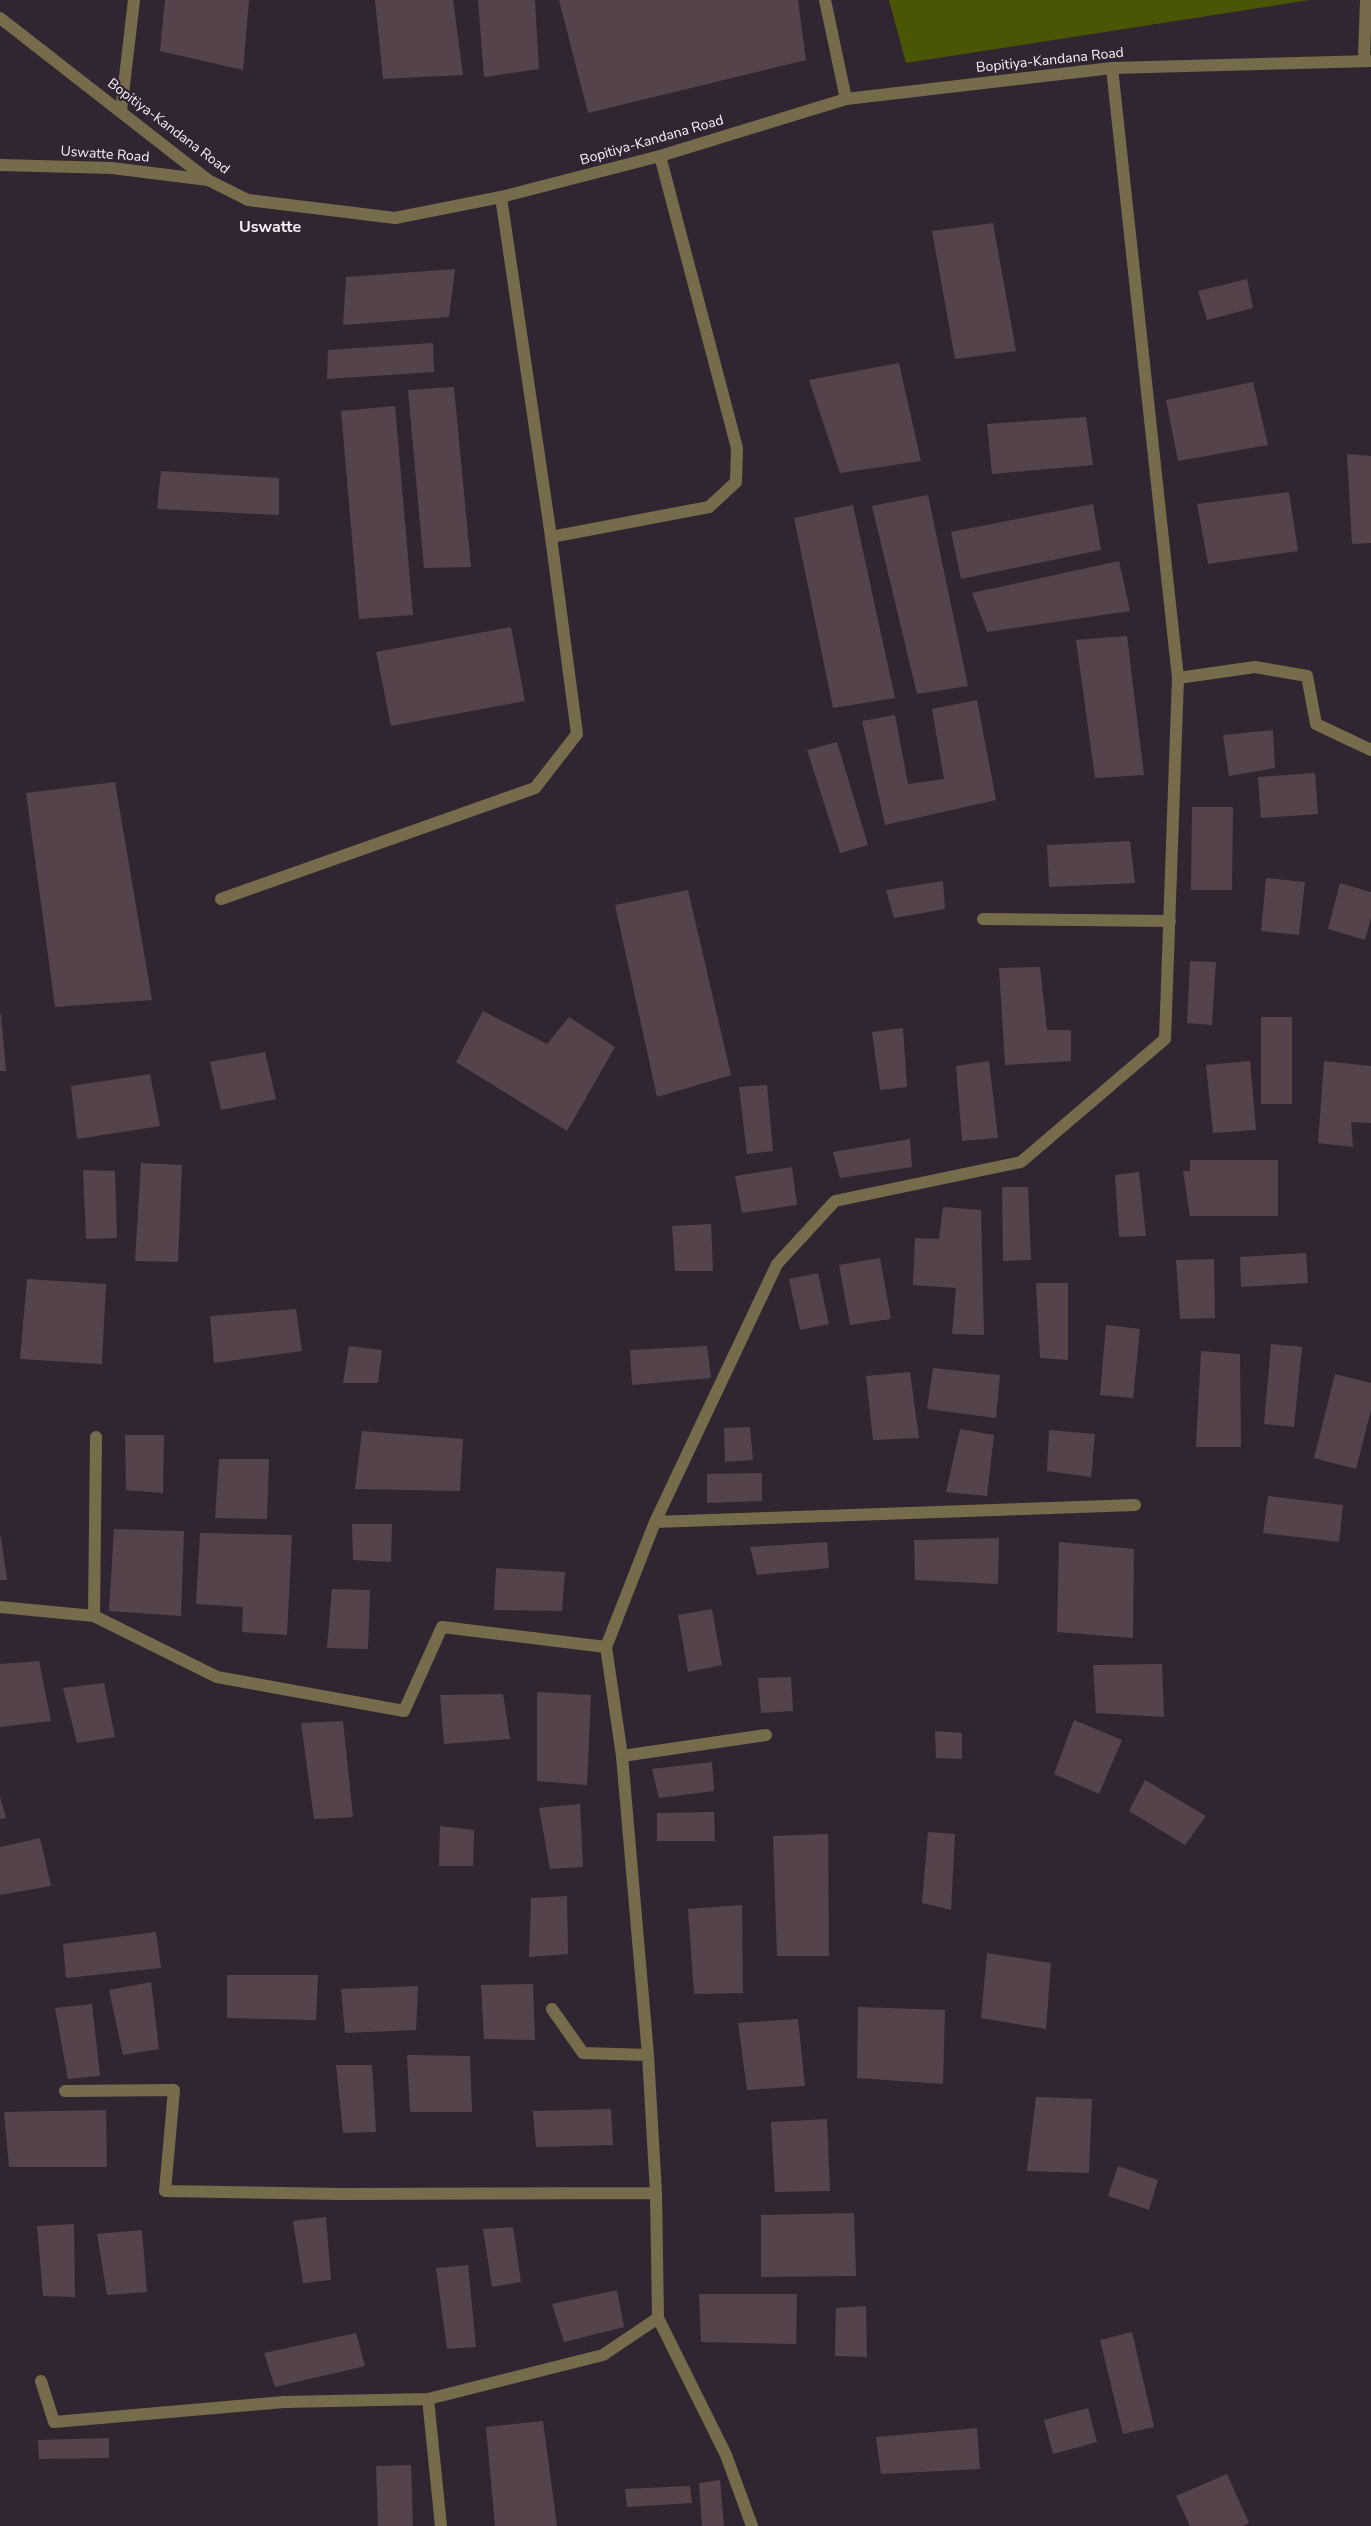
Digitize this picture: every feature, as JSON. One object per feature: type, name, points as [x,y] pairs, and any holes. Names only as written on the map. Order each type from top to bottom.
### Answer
[{"type":"street","points":[[121,112],[134,0]]},
{"type":"street","points":[[825,0],[846,99]]},
{"type":"street","points":[[1366,0],[1367,60]]},
{"type":"street","name":"Bopitiya-Kandana Road","points":[[0,18],[208,180],[248,200],[395,218],[501,197],[660,156],[846,99],[1112,68],[1367,60]]},
{"type":"street","points":[[752,2526],[726,2454],[658,2318],[656,2193],[648,2055],[622,1756],[606,1647],[655,1522],[777,1264],[835,1201],[1021,1162],[1165,1039],[1178,678],[1112,68]]},
{"type":"street","points":[[551,537],[709,507],[736,482],[737,448],[660,156]]},
{"type":"street","name":"Uswatte Road","points":[[0,165],[112,168],[208,180]]},
{"type":"street","points":[[221,899],[535,788],[577,734],[551,537],[501,197]]},
{"type":"street","points":[[1178,678],[1255,667],[1306,676],[1316,724],[1371,750]]},
{"type":"street","points":[[983,919],[1170,920]]},
{"type":"street","points":[[94,1616],[96,1437]]},
{"type":"street","points":[[655,1522],[1135,1505]]},
{"type":"street","points":[[0,1607],[94,1616],[217,1677],[404,1711],[442,1626],[606,1647]]},
{"type":"street","points":[[622,1756],[766,1736]]},
{"type":"street","points":[[552,2009],[583,2052],[648,2055]]},
{"type":"street","points":[[65,2091],[174,2090],[165,2192],[339,2194],[656,2193]]},
{"type":"street","points":[[41,2381],[54,2422],[284,2402],[428,2399],[603,2355],[658,2318]]},
{"type":"street","points":[[428,2399],[441,2526]]},
{"type":"green space","points":[[889,0],[1310,0],[906,63]]},
{"type":"building","points":[[165,0],[249,0],[243,70],[160,51]]},
{"type":"building","points":[[375,0],[453,0],[463,75],[383,79]]},
{"type":"building","points":[[478,0],[535,0],[539,69],[484,77]]},
{"type":"building","points":[[559,0],[798,0],[806,60],[588,113]]},
{"type":"building","points":[[993,223],[1016,351],[955,359],[932,231]]},
{"type":"building","points":[[455,269],[449,317],[343,325],[346,277]]},
{"type":"building","points":[[1247,279],[1253,308],[1207,320],[1198,291]]},
{"type":"building","points":[[433,343],[434,372],[327,379],[328,350]]},
{"type":"building","points":[[899,363],[921,461],[840,473],[809,380]]},
{"type":"building","points":[[1253,382],[1268,445],[1178,461],[1166,400]]},
{"type":"building","points":[[454,387],[471,567],[424,568],[408,390]]},
{"type":"building","points":[[395,406],[413,615],[359,619],[341,411]]},
{"type":"building","points":[[1086,417],[1093,465],[992,474],[987,424]]},
{"type":"building","points":[[1347,454],[1371,456],[1371,543],[1352,544]]},
{"type":"building","points":[[161,471],[279,478],[279,515],[157,509]]},
{"type":"building","points":[[1289,492],[1298,551],[1208,564],[1197,504]]},
{"type":"building","points":[[928,495],[968,686],[917,694],[872,506]]},
{"type":"building","points":[[1093,504],[1101,550],[961,579],[951,532]]},
{"type":"building","points":[[853,505],[895,698],[833,708],[794,518]]},
{"type":"building","points":[[1119,561],[1130,611],[987,632],[972,593]]},
{"type":"building","points":[[511,627],[525,701],[391,726],[376,652]]},
{"type":"building","points":[[1127,636],[1144,775],[1095,778],[1076,640]]},
{"type":"building","points":[[977,700],[996,800],[885,825],[862,721],[895,715],[908,784],[944,779],[932,709]]},
{"type":"building","points":[[1273,730],[1275,768],[1229,776],[1223,735]]},
{"type":"building","points":[[837,742],[868,845],[840,853],[807,750]]},
{"type":"building","points":[[1315,773],[1318,814],[1261,818],[1258,777]]},
{"type":"building","points":[[115,782],[152,1000],[55,1007],[26,793]]},
{"type":"building","points":[[1192,807],[1233,807],[1232,890],[1191,890]]},
{"type":"building","points":[[1130,841],[1135,883],[1049,887],[1047,845]]},
{"type":"building","points":[[1266,878],[1305,882],[1299,935],[1261,931]]},
{"type":"building","points":[[943,881],[945,909],[894,918],[886,890]]},
{"type":"building","points":[[1340,883],[1371,892],[1371,918],[1365,940],[1328,929]]},
{"type":"building","points":[[688,890],[731,1075],[657,1097],[615,905]]},
{"type":"building","points":[[1190,961],[1216,962],[1212,1025],[1187,1023]]},
{"type":"building","points":[[1040,967],[1047,1030],[1071,1030],[1071,1061],[1005,1065],[999,968]]},
{"type":"building","points":[[483,1011],[547,1044],[569,1017],[615,1047],[567,1131],[456,1062]]},
{"type":"building","points":[[1,1014],[6,1071],[0,1071]]},
{"type":"building","points":[[1261,1017],[1292,1017],[1292,1104],[1261,1104]]},
{"type":"building","points":[[903,1028],[907,1087],[880,1090],[872,1032]]},
{"type":"building","points":[[265,1052],[276,1099],[221,1110],[210,1062]]},
{"type":"building","points":[[989,1061],[998,1138],[962,1141],[956,1066]]},
{"type":"building","points":[[1250,1061],[1256,1130],[1213,1133],[1206,1065]]},
{"type":"building","points":[[1324,1061],[1371,1066],[1371,1123],[1351,1122],[1353,1147],[1318,1143]]},
{"type":"building","points":[[150,1074],[160,1126],[77,1139],[71,1086]]},
{"type":"building","points":[[767,1085],[773,1151],[747,1154],[739,1087]]},
{"type":"building","points":[[910,1139],[912,1167],[840,1178],[833,1152]]},
{"type":"building","points":[[1190,1160],[1278,1160],[1278,1216],[1190,1216],[1183,1171],[1190,1171]]},
{"type":"building","points":[[141,1163],[182,1165],[178,1262],[135,1261]]},
{"type":"building","points":[[792,1167],[797,1205],[742,1213],[735,1176]]},
{"type":"building","points":[[83,1170],[115,1171],[117,1238],[86,1239]]},
{"type":"building","points":[[1139,1172],[1146,1236],[1119,1237],[1115,1175]]},
{"type":"building","points":[[1002,1187],[1028,1187],[1031,1260],[1003,1261]]},
{"type":"building","points":[[943,1207],[981,1210],[984,1335],[952,1334],[956,1288],[913,1285],[915,1238],[939,1239]]},
{"type":"building","points":[[711,1224],[713,1271],[675,1271],[672,1226]]},
{"type":"building","points":[[1306,1253],[1308,1283],[1241,1287],[1240,1257]]},
{"type":"building","points":[[880,1258],[891,1319],[850,1325],[839,1265]]},
{"type":"building","points":[[1214,1259],[1215,1318],[1180,1319],[1176,1260]]},
{"type":"building","points":[[818,1273],[829,1324],[800,1330],[789,1279]]},
{"type":"building","points":[[27,1279],[106,1284],[102,1364],[20,1359]]},
{"type":"building","points":[[1036,1283],[1068,1283],[1068,1360],[1040,1358]]},
{"type":"building","points":[[296,1309],[302,1351],[214,1363],[210,1316]]},
{"type":"building","points":[[1106,1325],[1140,1329],[1133,1398],[1100,1395]]},
{"type":"building","points":[[1271,1344],[1302,1347],[1294,1427],[1264,1424]]},
{"type":"building","points":[[349,1346],[382,1350],[378,1383],[343,1383]]},
{"type":"building","points":[[707,1346],[711,1378],[632,1385],[630,1350]]},
{"type":"building","points":[[1201,1351],[1240,1354],[1241,1447],[1196,1447]]},
{"type":"building","points":[[933,1368],[1000,1375],[996,1418],[927,1409]]},
{"type":"building","points":[[910,1372],[919,1438],[873,1440],[866,1376]]},
{"type":"building","points":[[1335,1374],[1371,1383],[1371,1410],[1356,1469],[1314,1458]]},
{"type":"building","points":[[750,1427],[753,1460],[725,1462],[724,1428]]},
{"type":"building","points":[[960,1429],[994,1435],[987,1496],[946,1492]]},
{"type":"building","points":[[1049,1430],[1095,1434],[1091,1477],[1047,1471]]},
{"type":"building","points":[[362,1431],[463,1439],[460,1491],[355,1489]]},
{"type":"building","points":[[125,1435],[164,1435],[163,1493],[126,1490]]},
{"type":"building","points":[[219,1459],[269,1459],[267,1519],[215,1518]]},
{"type":"building","points":[[762,1473],[762,1501],[707,1503],[707,1474]]},
{"type":"building","points":[[1268,1496],[1343,1505],[1339,1542],[1263,1533]]},
{"type":"building","points":[[352,1524],[392,1524],[391,1562],[353,1560]]},
{"type":"building","points":[[114,1529],[184,1531],[181,1616],[109,1611]]},
{"type":"building","points":[[200,1533],[292,1535],[287,1635],[242,1632],[243,1607],[196,1604]]},
{"type":"building","points":[[1,1537],[7,1580],[0,1580]]},
{"type":"building","points":[[999,1538],[998,1584],[915,1580],[914,1540]]},
{"type":"building","points":[[827,1542],[829,1568],[757,1575],[750,1547]]},
{"type":"building","points":[[1059,1542],[1134,1549],[1133,1638],[1057,1632]]},
{"type":"building","points":[[496,1568],[565,1572],[562,1611],[494,1610]]},
{"type":"building","points":[[332,1589],[370,1590],[368,1649],[327,1648]]},
{"type":"building","points":[[712,1609],[722,1665],[688,1672],[678,1615]]},
{"type":"building","points":[[39,1661],[51,1721],[0,1727],[0,1664]]},
{"type":"building","points":[[1162,1664],[1164,1717],[1096,1713],[1093,1665]]},
{"type":"building","points":[[791,1677],[793,1711],[761,1713],[758,1678]]},
{"type":"building","points":[[104,1683],[115,1737],[77,1743],[63,1688]]},
{"type":"building","points":[[537,1692],[591,1695],[587,1785],[537,1781]]},
{"type":"building","points":[[503,1694],[510,1739],[444,1744],[440,1695]]},
{"type":"building","points":[[1074,1720],[1122,1740],[1099,1794],[1054,1774]]},
{"type":"building","points":[[343,1721],[353,1817],[314,1819],[301,1723]]},
{"type":"building","points":[[935,1731],[962,1733],[962,1759],[936,1758]]},
{"type":"building","points":[[712,1762],[714,1791],[659,1798],[652,1769]]},
{"type":"building","points":[[1145,1780],[1206,1816],[1185,1845],[1129,1811]]},
{"type":"building","points":[[0,1796],[6,1818],[0,1819]]},
{"type":"building","points":[[580,1804],[583,1867],[550,1869],[539,1808]]},
{"type":"building","points":[[714,1812],[715,1841],[657,1841],[657,1813]]},
{"type":"building","points":[[440,1826],[474,1830],[473,1866],[439,1866]]},
{"type":"building","points":[[928,1832],[955,1834],[951,1910],[922,1903]]},
{"type":"building","points":[[828,1834],[829,1956],[777,1956],[773,1836]]},
{"type":"building","points":[[40,1838],[51,1886],[0,1895],[0,1847]]},
{"type":"building","points":[[567,1896],[568,1954],[529,1957],[531,1898]]},
{"type":"building","points":[[742,1905],[743,1993],[694,1994],[688,1909]]},
{"type":"building","points":[[156,1932],[161,1968],[66,1978],[63,1944]]},
{"type":"building","points":[[987,1953],[1051,1963],[1046,2029],[981,2018]]},
{"type":"building","points":[[227,1975],[318,1975],[316,2020],[227,2018]]},
{"type":"building","points":[[151,1982],[159,2049],[123,2055],[109,1990]]},
{"type":"building","points":[[533,1984],[535,2040],[484,2039],[481,1985]]},
{"type":"building","points":[[418,1986],[416,2030],[345,2033],[341,1989]]},
{"type":"building","points":[[92,2004],[100,2076],[68,2079],[55,2008]]},
{"type":"building","points":[[858,2007],[945,2010],[943,2084],[857,2078]]},
{"type":"building","points":[[798,2019],[805,2086],[747,2090],[738,2023]]},
{"type":"building","points":[[407,2055],[470,2056],[472,2112],[410,2112]]},
{"type":"building","points":[[336,2065],[372,2065],[376,2132],[343,2133]]},
{"type":"building","points":[[1036,2097],[1092,2099],[1089,2173],[1027,2171]]},
{"type":"building","points":[[611,2109],[613,2145],[536,2147],[533,2111]]},
{"type":"building","points":[[106,2110],[107,2167],[9,2167],[4,2112]]},
{"type":"building","points":[[827,2119],[830,2191],[775,2192],[771,2122]]},
{"type":"building","points":[[1118,2166],[1158,2180],[1149,2210],[1108,2196]]},
{"type":"building","points":[[854,2213],[856,2276],[761,2277],[761,2215]]},
{"type":"building","points":[[326,2217],[331,2280],[303,2283],[293,2221]]},
{"type":"building","points":[[74,2224],[75,2297],[43,2296],[37,2226]]},
{"type":"building","points":[[513,2227],[521,2282],[492,2287],[483,2229]]},
{"type":"building","points":[[142,2230],[147,2292],[107,2295],[97,2234]]},
{"type":"building","points":[[468,2265],[476,2347],[447,2349],[436,2268]]},
{"type":"building","points":[[617,2290],[624,2327],[564,2342],[552,2304]]},
{"type":"building","points":[[699,2294],[797,2294],[796,2344],[701,2342]]},
{"type":"building","points":[[866,2306],[867,2357],[835,2356],[836,2308]]},
{"type":"building","points":[[1132,2332],[1154,2427],[1123,2434],[1100,2340]]},
{"type":"building","points":[[356,2333],[365,2366],[275,2387],[264,2353]]},
{"type":"building","points":[[1088,2408],[1097,2442],[1053,2454],[1044,2420]]},
{"type":"building","points":[[543,2421],[557,2526],[495,2526],[486,2427]]},
{"type":"building","points":[[977,2428],[980,2469],[881,2474],[876,2437]]},
{"type":"building","points":[[109,2438],[109,2458],[39,2459],[38,2440]]},
{"type":"building","points":[[411,2465],[413,2526],[378,2526],[376,2466]]},
{"type":"building","points":[[1227,2474],[1249,2523],[1243,2526],[1190,2526],[1176,2496]]},
{"type":"building","points":[[720,2480],[724,2526],[702,2526],[699,2483]]},
{"type":"building","points":[[690,2486],[692,2503],[627,2507],[625,2489]]},
{"type":"district","name":"Uswatte","points":[[270,228]]}]
